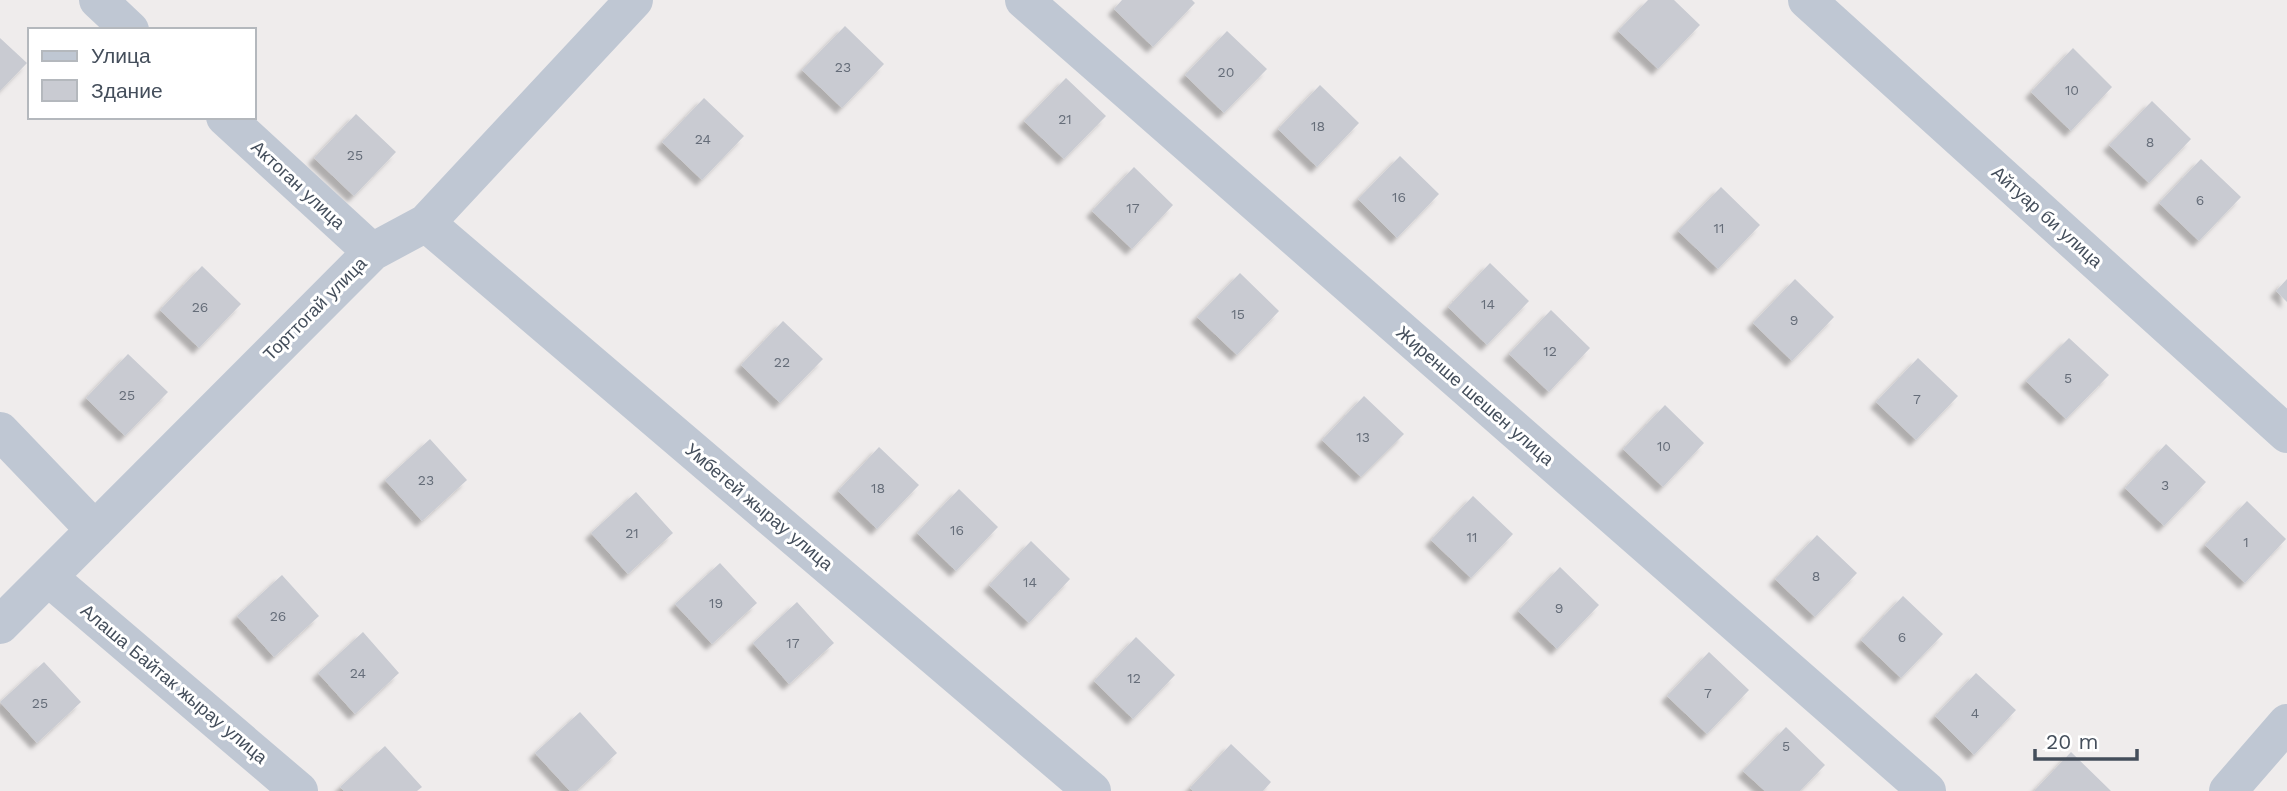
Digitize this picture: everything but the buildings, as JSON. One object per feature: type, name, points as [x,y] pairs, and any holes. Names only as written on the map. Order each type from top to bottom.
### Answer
[{"type":"street","points":[[98,0],[128,28]]},
{"type":"street","name":"Торттогай улица","points":[[0,625],[372,252],[426,223],[634,0]]},
{"type":"street","name":"Жиренше шешен улица","points":[[1024,0],[1927,791]]},
{"type":"street","name":"Айтуар би улица","points":[[1807,0],[2287,433]]},
{"type":"street","name":"Актоган улица","points":[[227,119],[372,252]]},
{"type":"street","name":"Умбетей жырау улица","points":[[426,223],[1092,791]]},
{"type":"street","points":[[0,431],[95,530]]},
{"type":"street","name":"Алаша Байтак жырау улица","points":[[48,577],[299,791]]},
{"type":"street","points":[[2228,791],[2287,723]]}]
